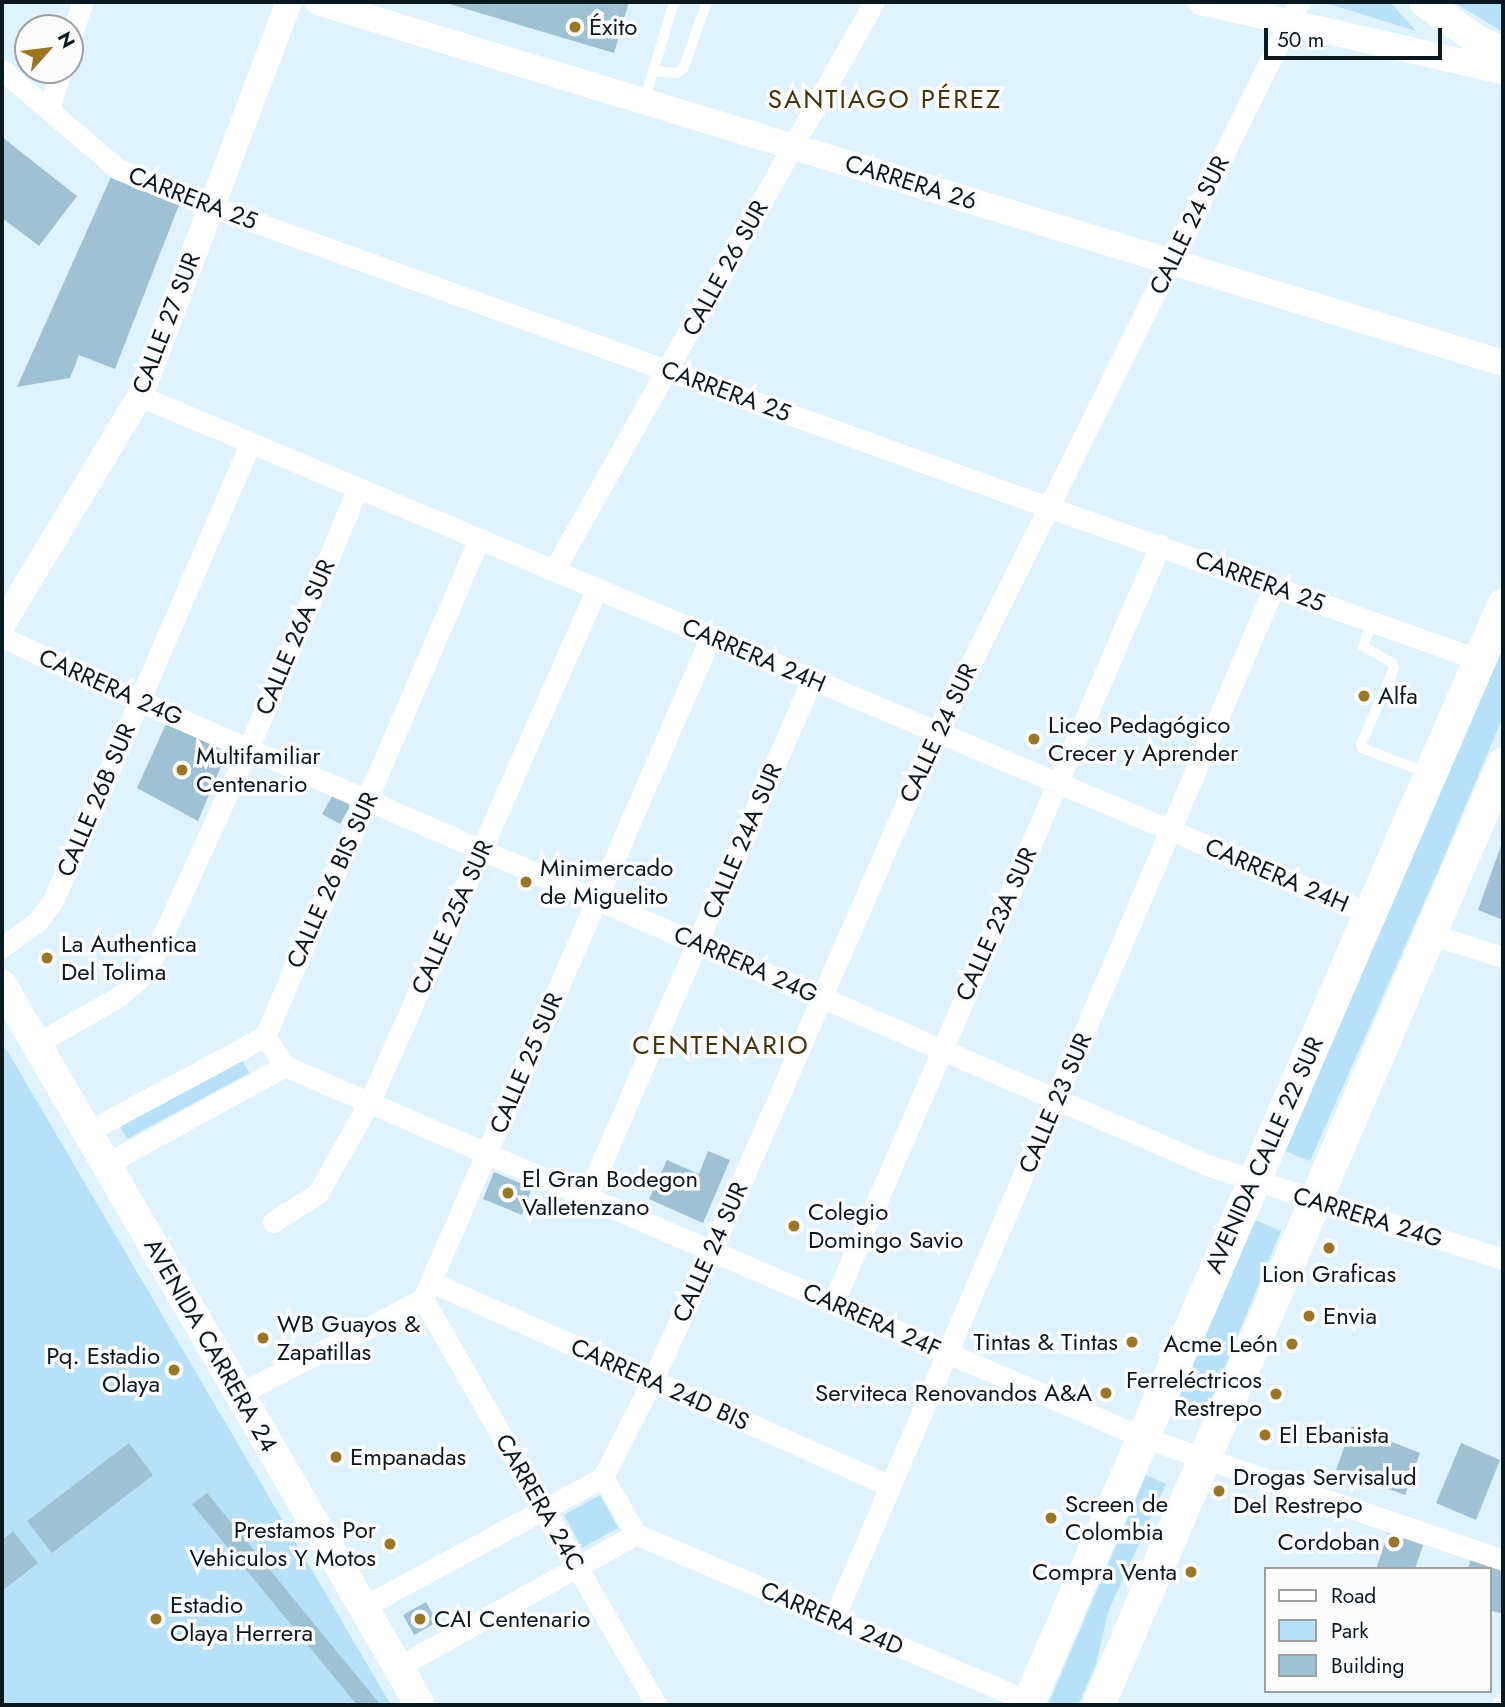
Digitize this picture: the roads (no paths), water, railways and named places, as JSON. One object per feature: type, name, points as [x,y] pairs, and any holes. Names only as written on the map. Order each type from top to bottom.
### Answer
[{"type":"main road","points":[[1424,2],[1468,34],[1503,52]]},
{"type":"main road","name":"AVENIDA CALLE 22 SUR","points":[[1028,1704],[1503,604]]},
{"type":"main road","points":[[1098,1705],[1503,763]]},
{"type":"main road","name":"AVENIDA CARRERA 24","points":[[2,985],[420,1705]]},
{"type":"street","name":"CALLE 27 SUR","points":[[2,625],[140,396],[289,2]]},
{"type":"street","name":"CARRERA 26","points":[[318,2],[1503,363]]},
{"type":"street","name":"CALLE 26 SUR","points":[[554,570],[874,2]]},
{"type":"street","points":[[1201,2],[1294,12],[1503,71]]},
{"type":"street","name":"CALLE 24 SUR","points":[[603,1477],[652,1381],[712,1250],[937,732],[1294,12]]},
{"type":"street","name":"CARRERA 25","points":[[2,70],[118,169],[212,206],[1048,508],[1160,545],[1479,660]]},
{"type":"street","points":[[48,110],[56,84]]},
{"type":"street","name":"CARRERA 24H","points":[[140,396],[1369,914]]},
{"type":"street","name":"CALLE 26B SUR","points":[[2,947],[37,922],[53,901],[250,443]]},
{"type":"street","name":"CALLE 26A SUR","points":[[36,1044],[118,997],[138,981],[155,955],[248,747],[358,488]]},
{"type":"street","name":"CALLE 26 BIS SUR","points":[[264,1036],[479,539]]},
{"type":"street","name":"CALLE 23A SUR","points":[[833,1303],[1160,545]]},
{"type":"street","name":"CALLE 23 SUR","points":[[834,1618],[1274,587]]},
{"type":"street","name":"CALLE 25A SUR","points":[[273,1222],[318,1193],[370,1101],[597,589]]},
{"type":"street","name":"CALLE 25 SUR","points":[[427,1291],[710,636]]},
{"type":"street","name":"CARRERA 24G","points":[[2,638],[139,701],[368,798],[1210,1166],[1503,1259]]},
{"type":"street","name":"CALLE 24A SUR","points":[[586,1196],[812,679]]},
{"type":"street","points":[[1430,934],[1503,957]]},
{"type":"street","points":[[87,1132],[264,1036],[285,1066],[106,1164]]},
{"type":"street","name":"CARRERA 24F","points":[[285,1066],[1142,1437],[1503,1560]]},
{"type":"street","points":[[239,1394],[427,1291]]},
{"type":"street","name":"CARRERA 24D BIS","points":[[427,1291],[652,1381],[890,1486]]},
{"type":"street","name":"CARRERA 24C","points":[[427,1291],[543,1509],[656,1705]]},
{"type":"street","points":[[363,1607],[603,1477],[636,1534],[398,1667]]},
{"type":"street","name":"CARRERA 24D","points":[[636,1534],[1028,1704]]},
{"type":"lane","points":[[644,101],[674,2]]},
{"type":"lane","points":[[653,71],[676,74],[683,69],[707,2]]},
{"type":"lane","points":[[1373,621],[1363,646],[1392,663],[1394,669],[1361,744],[1362,748],[1429,774]]},
{"type":"place","name":"Éxito","points":[[575,27]]},
{"type":"place","name":"Alfa","points":[[1364,696]]},
{"type":"place","name":"Liceo Pedagógico Crecer y Aprender","points":[[1034,739]]},
{"type":"place","name":"Multifamiliar Centenario","points":[[182,770]]},
{"type":"place","name":"Minimercado de Miguelito","points":[[526,882]]},
{"type":"place","name":"La Authentica Del Tolima","points":[[47,958]]},
{"type":"place","name":"El Gran Bodegon Valletenzano","points":[[508,1193]]},
{"type":"place","name":"Colegio Domingo Savio","points":[[794,1226]]},
{"type":"place","name":"Lion Graficas","points":[[1329,1248]]},
{"type":"place","name":"Envia","points":[[1309,1316]]},
{"type":"place","name":"WB Guayos & Zapatillas","points":[[263,1338]]},
{"type":"place","name":"Tintas & Tintas","points":[[1132,1342]]},
{"type":"place","name":"Acme León","points":[[1292,1344]]},
{"type":"place","name":"Pq. Estadio Olaya","points":[[174,1370]]},
{"type":"place","name":"Serviteca Renovandos A&A","points":[[1106,1393]]},
{"type":"place","name":"Ferreléctricos Restrepo","points":[[1276,1394]]},
{"type":"place","name":"El Ebanista","points":[[1265,1435]]},
{"type":"place","name":"Empanadas","points":[[336,1457]]},
{"type":"place","name":"Drogas Servisalud Del Restrepo","points":[[1219,1491]]},
{"type":"place","name":"Screen de Colombia","points":[[1051,1518]]},
{"type":"place","name":"Cordoban","points":[[1394,1542]]},
{"type":"place","name":"Prestamos Por Vehiculos Y Motos","points":[[390,1544]]},
{"type":"place","name":"Compra Venta","points":[[1191,1572]]},
{"type":"place","name":"Estadio Olaya Herrera","points":[[156,1619]]},
{"type":"place","name":"CAI Centenario","points":[[420,1619]]},
{"type":"district","name":"SANTIAGO PÉREZ","points":[[885,100]]},
{"type":"district","name":"CENTENARIO","points":[[721,1046]]}]
